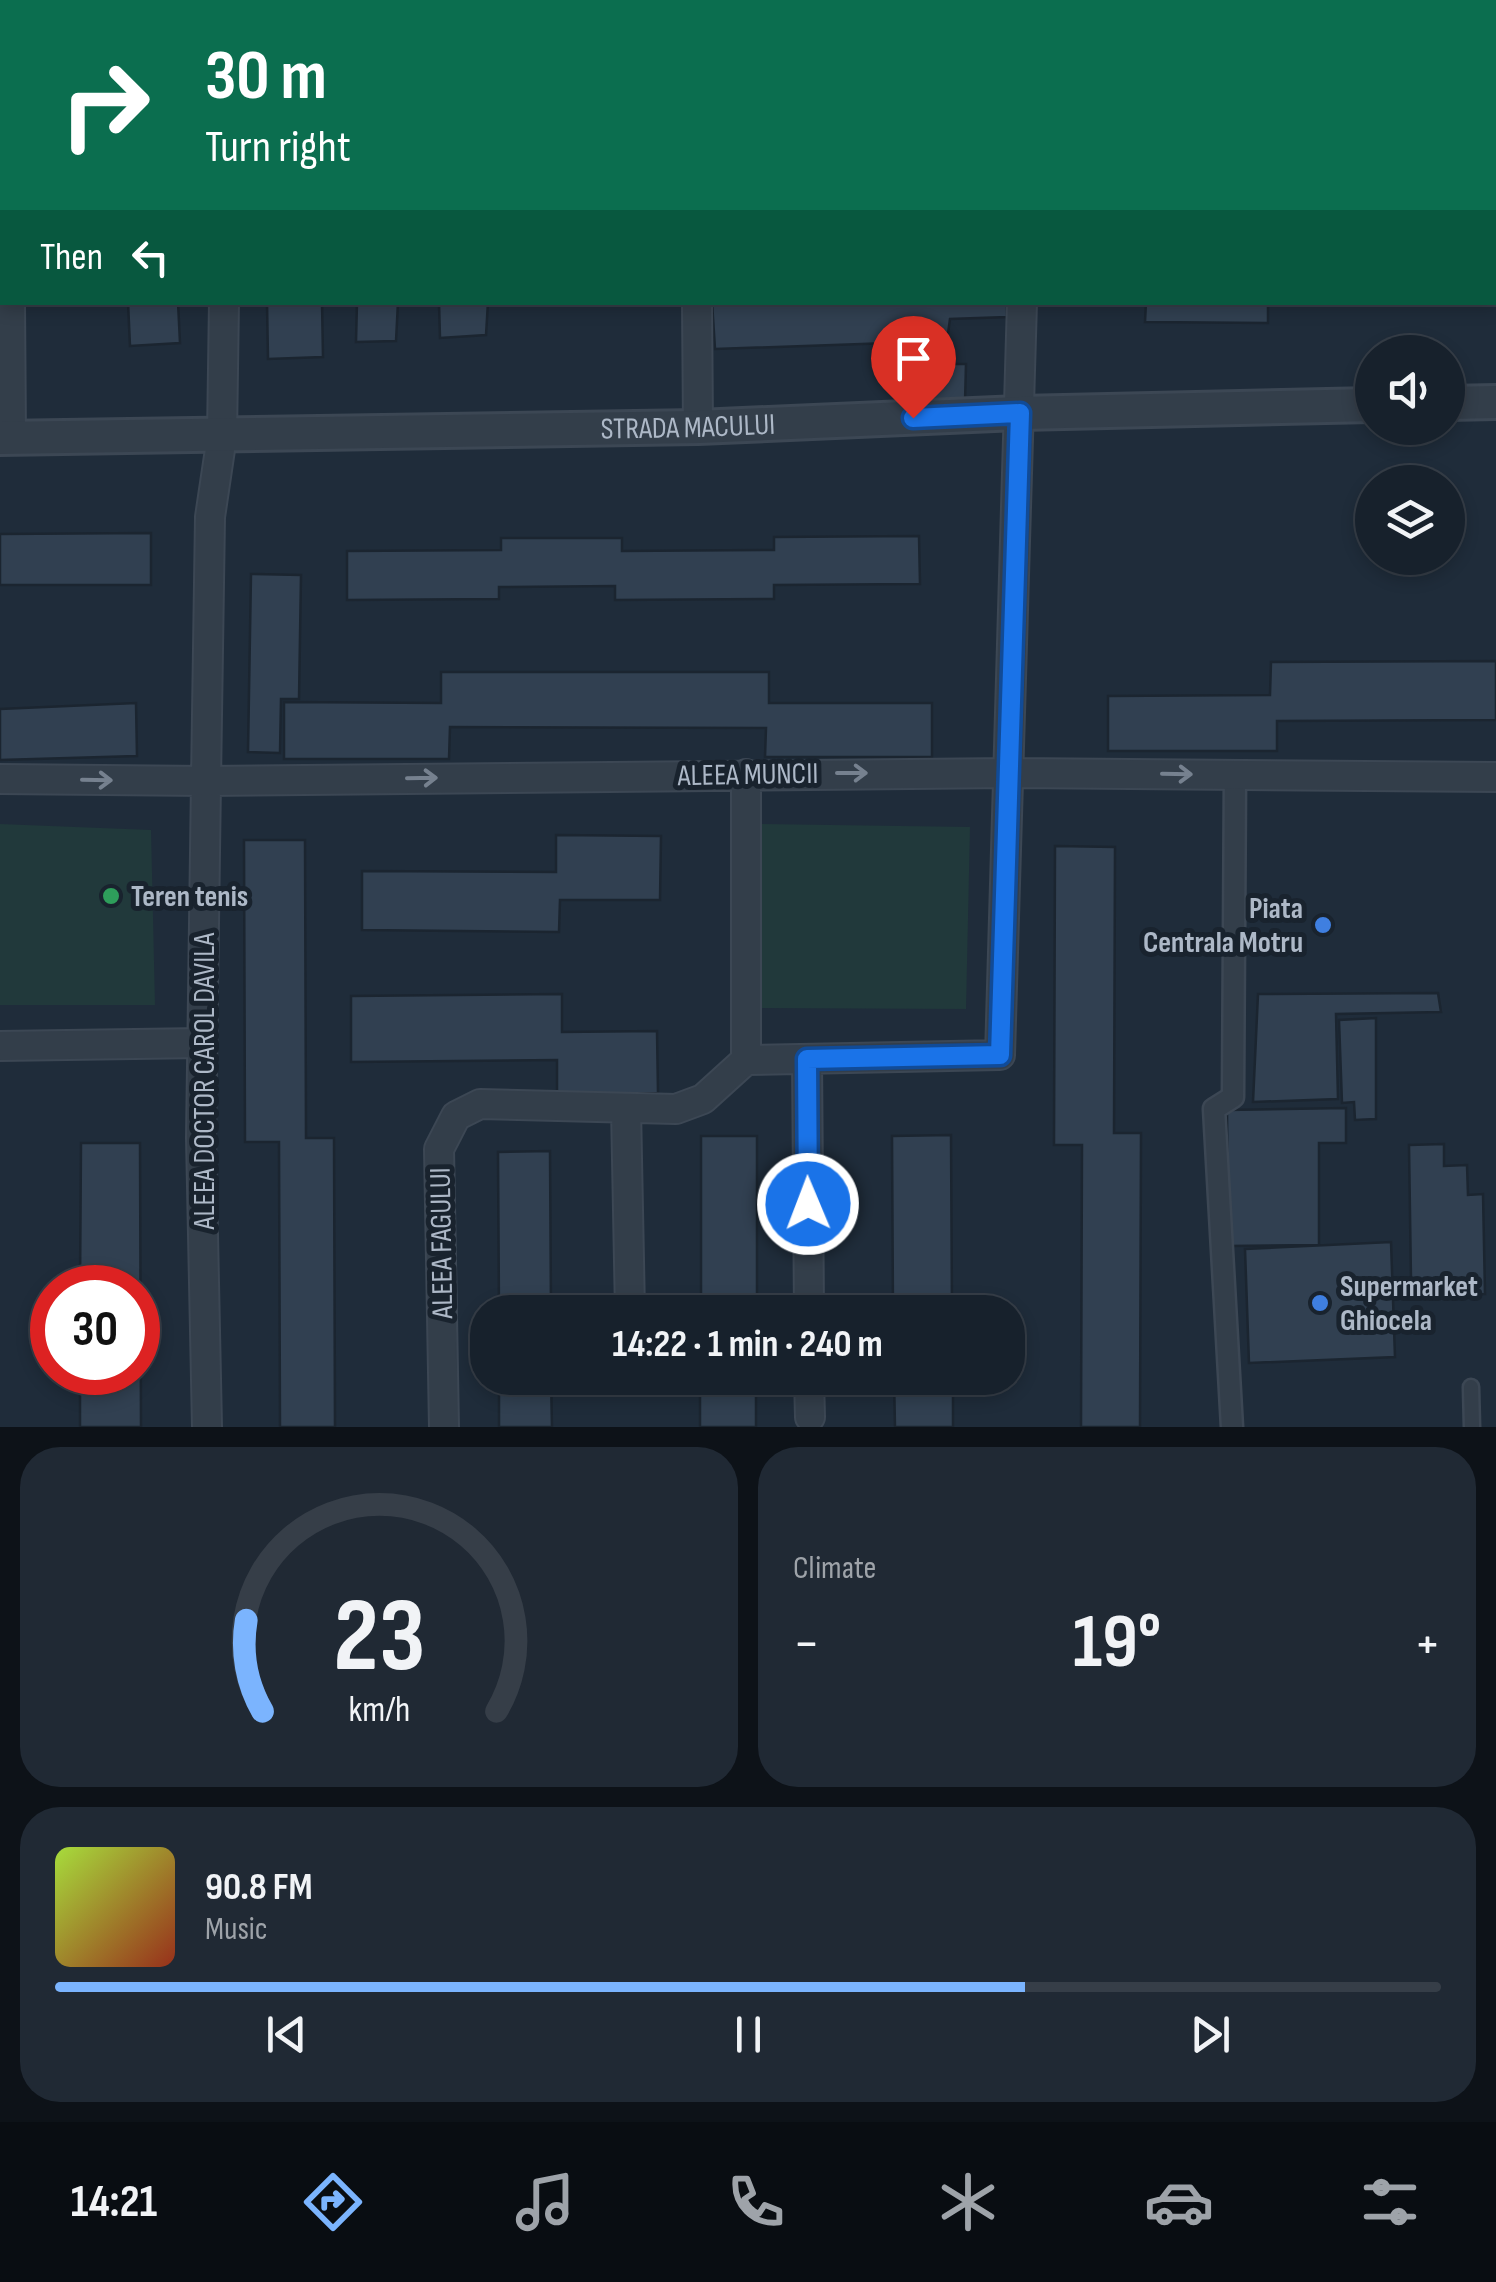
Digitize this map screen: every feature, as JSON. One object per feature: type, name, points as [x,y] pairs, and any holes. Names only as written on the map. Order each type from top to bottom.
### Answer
[{"type":"street","points":[[6,438],[5,353],[10,305]]},
{"type":"street","name":"ALEEA DOCTOR CAROL DAVILA","points":[[208,1427],[202,1043],[210,518],[222,436],[224,305]]},
{"type":"street","points":[[697,305],[698,427]]},
{"type":"street","points":[[746,774],[746,1060],[1000,1055],[1022,305]]},
{"type":"street","points":[[1465,403],[1496,402]]},
{"type":"street","name":"STRADA MACULUI","points":[[6,438],[698,427],[1020,413],[1355,405]]},
{"type":"street","name":"ALEEA MUNCII","points":[[0,779],[206,781],[1010,773],[1496,777]]},
{"type":"street","points":[[1232,1427],[1214,1109],[1233,1096],[1235,775]]},
{"type":"street","points":[[0,1046],[202,1043]]},
{"type":"street","points":[[807,1059],[809,1295]]},
{"type":"street","name":"ALEEA FAGULUI","points":[[444,1427],[439,1149],[456,1116],[480,1104],[676,1109],[703,1099],[746,1060]]},
{"type":"street","points":[[626,1108],[630,1295]]},
{"type":"street","points":[[810,1395],[810,1417]]},
{"type":"lane","points":[[1472,1387],[1472,1427]]},
{"type":"green space","points":[[0,824],[151,830],[155,1005],[0,1005]]},
{"type":"green space","points":[[762,824],[970,827],[966,1009],[760,1008]]},
{"type":"building","points":[[128,305],[178,305],[180,343],[130,346]]},
{"type":"building","points":[[267,305],[322,305],[323,357],[268,359]]},
{"type":"building","points":[[357,305],[398,305],[396,341],[356,342]]},
{"type":"building","points":[[439,305],[488,305],[486,335],[440,338]]},
{"type":"building","points":[[712,305],[1007,305],[1007,317],[950,319],[947,341],[715,349]]},
{"type":"building","points":[[1146,305],[1268,305],[1268,323],[1145,322]]},
{"type":"building","points":[[905,364],[966,364],[965,402],[904,401]]},
{"type":"building","points":[[151,533],[151,585],[0,585],[0,534]]},
{"type":"building","points":[[919,536],[920,584],[774,585],[774,599],[615,600],[615,586],[499,587],[499,599],[347,600],[347,551],[501,550],[501,538],[622,538],[622,551],[774,550],[774,537]]},
{"type":"building","points":[[251,574],[301,575],[299,699],[281,699],[280,753],[248,752]]},
{"type":"building","points":[[1496,661],[1496,720],[1277,721],[1277,751],[1108,751],[1108,696],[1270,695],[1271,662]]},
{"type":"building","points":[[441,672],[769,672],[769,703],[932,703],[932,757],[765,757],[766,728],[450,727],[449,759],[284,759],[284,702],[441,703]]},
{"type":"building","points":[[136,703],[137,756],[0,760],[0,709]]},
{"type":"building","points":[[556,835],[661,836],[660,900],[560,900],[559,932],[362,930],[362,871],[556,872]]},
{"type":"building","points":[[244,840],[305,840],[306,1138],[334,1138],[335,1427],[280,1427],[279,1142],[245,1142]]},
{"type":"building","points":[[1055,846],[1115,847],[1114,1133],[1141,1133],[1140,1427],[1081,1427],[1082,1145],[1054,1145]]},
{"type":"building","points":[[1438,993],[1441,1012],[1336,1014],[1338,1099],[1253,1102],[1258,994]]},
{"type":"building","points":[[562,994],[562,1032],[657,1031],[658,1093],[557,1094],[557,1060],[351,1062],[351,996]]},
{"type":"building","points":[[1376,1018],[1376,1119],[1355,1120],[1354,1102],[1342,1103],[1339,1020]]},
{"type":"building","points":[[1346,1108],[1346,1143],[1319,1143],[1319,1245],[1228,1246],[1227,1110]]},
{"type":"building","points":[[951,1135],[952,1295],[893,1295],[892,1136]]},
{"type":"building","points":[[701,1136],[757,1136],[757,1295],[701,1295]]},
{"type":"building","points":[[81,1143],[140,1143],[140,1265],[80,1265]]},
{"type":"building","points":[[1444,1144],[1444,1166],[1467,1165],[1468,1195],[1483,1194],[1485,1294],[1443,1295],[1442,1280],[1411,1280],[1409,1145]]},
{"type":"building","points":[[550,1151],[551,1295],[499,1295],[498,1152]]},
{"type":"building","name":"Supermarket Ghiocela","points":[[1391,1242],[1395,1357],[1249,1363],[1245,1249]]},
{"type":"building","points":[[80,1395],[141,1395],[141,1427],[80,1427]]},
{"type":"building","points":[[499,1395],[551,1395],[552,1427],[499,1427]]},
{"type":"building","points":[[700,1395],[756,1395],[756,1427],[700,1427]]},
{"type":"building","points":[[894,1395],[953,1395],[953,1427],[895,1427]]},
{"type":"place","name":"Teren tenis","points":[[111,896]]},
{"type":"place","name":"Piata Centrala Motru","points":[[1323,925]]},
{"type":"place","name":"Supermarket Ghiocela","points":[[1320,1303]]},
{"type":"route","points":[[808,1204],[807,1059],[1000,1055],[1020,413],[913,418]]}]
